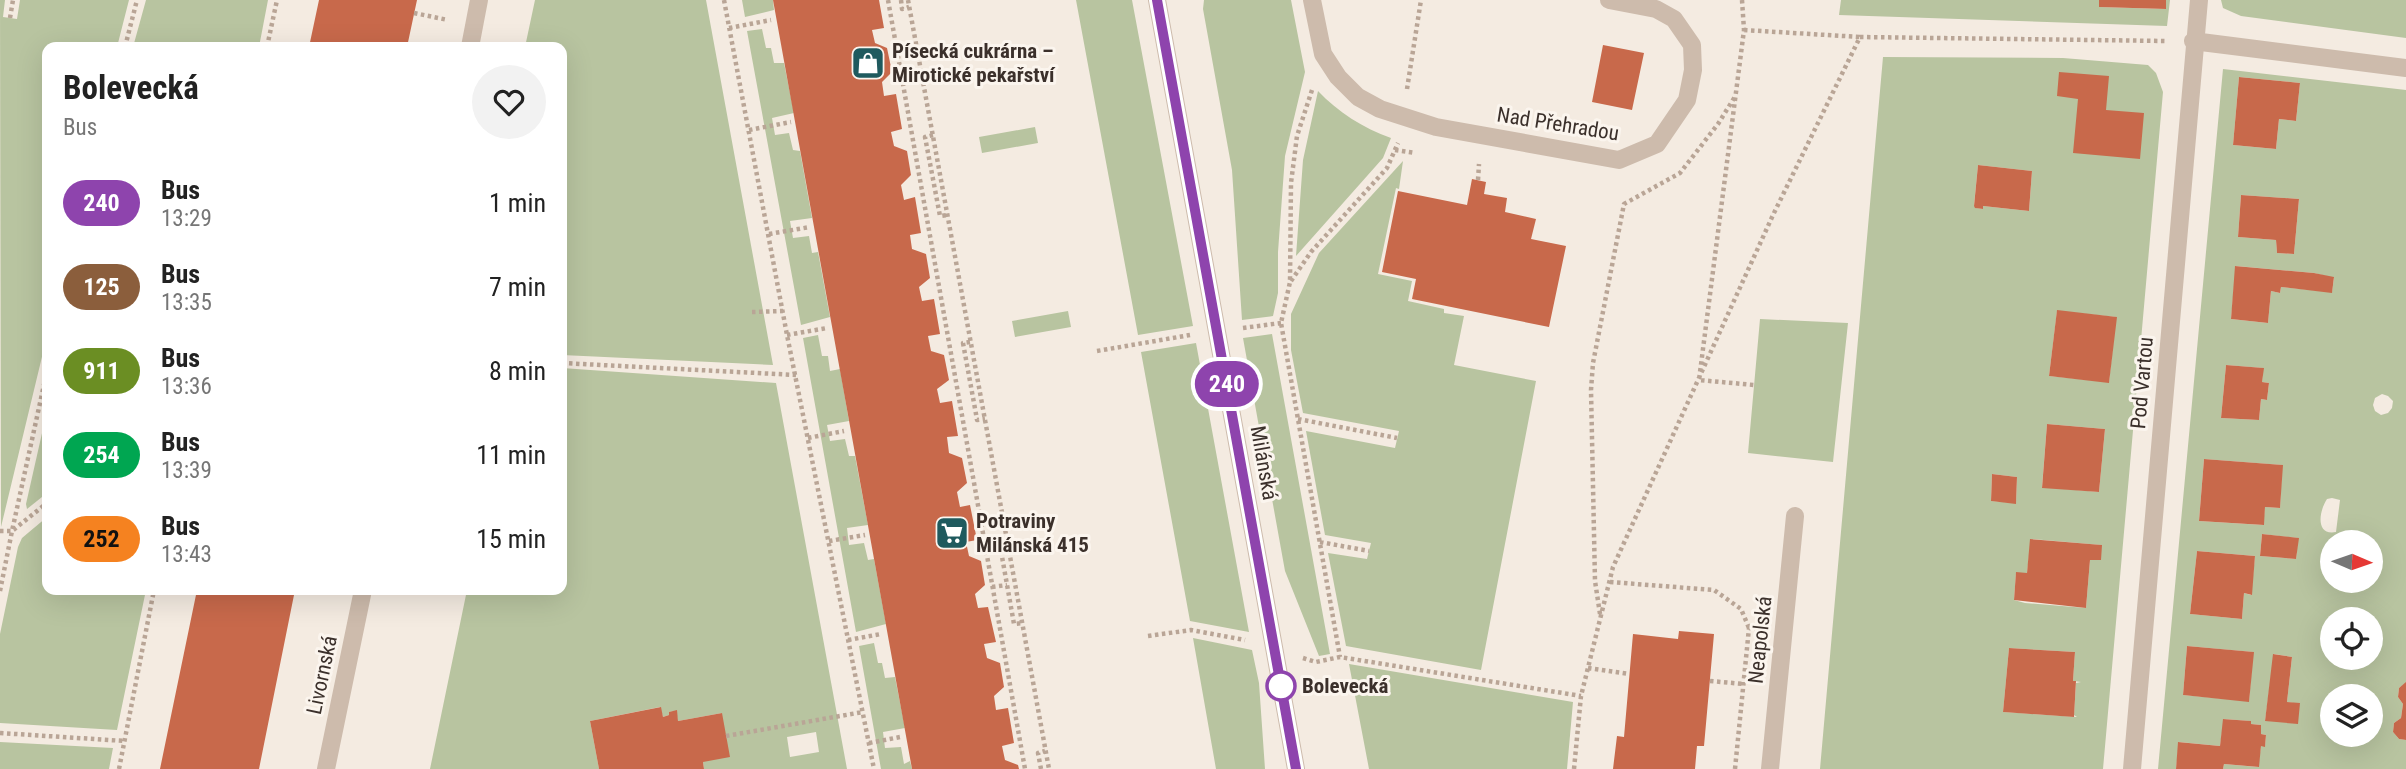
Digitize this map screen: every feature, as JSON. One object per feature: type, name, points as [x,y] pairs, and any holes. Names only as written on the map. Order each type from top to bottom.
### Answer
[{"type":"street","points":[[471,42],[479,0]]},
{"type":"street","name":"Milánská","points":[[1157,0],[1296,769]]},
{"type":"street","name":"Nad Přehradou","points":[[1312,0],[1323,54],[1338,77],[1358,97],[1380,109],[1436,127],[1619,160],[1657,144],[1688,100],[1693,70],[1692,45],[1674,19],[1656,9],[1609,0]]},
{"type":"street","name":"Pod Vartou","points":[[2132,769],[2193,41],[2199,0]]},
{"type":"street","points":[[2193,41],[2406,68]]},
{"type":"street","name":"Neapolská","points":[[1770,769],[1795,516]]},
{"type":"street","name":"Livornská","points":[[326,769],[362,595]]},
{"type":"path","points":[[10,18],[13,0]]},
{"type":"path","points":[[126,42],[137,0]]},
{"type":"path","points":[[268,42],[277,0]]},
{"type":"path","points":[[724,0],[787,335],[874,769]]},
{"type":"path","points":[[888,0],[1025,769]]},
{"type":"path","points":[[901,0],[902,9],[909,7]]},
{"type":"path","points":[[908,0],[1049,769]]},
{"type":"path","points":[[1290,282],[1311,252],[1387,168],[1399,142],[1421,0]]},
{"type":"path","points":[[1699,380],[1744,30],[1742,0]]},
{"type":"path","points":[[414,13],[450,21]]},
{"type":"path","points":[[729,28],[771,20]]},
{"type":"path","points":[[1744,30],[1860,37],[2193,41]]},
{"type":"path","points":[[1574,769],[1581,696],[1613,567],[1773,215],[1860,37]]},
{"type":"path","points":[[1323,54],[1297,136],[1291,183],[1290,282],[1281,323],[1340,657],[1581,696]]},
{"type":"path","points":[[1600,619],[1595,581],[1591,390],[1593,363],[1625,204],[1680,173],[1718,124],[1736,95]]},
{"type":"path","points":[[749,130],[791,122]]},
{"type":"path","points":[[933,135],[925,136],[940,216],[947,215]]},
{"type":"path","points":[[919,178],[933,177]]},
{"type":"path","points":[[769,234],[810,227]]},
{"type":"path","points":[[752,312],[783,311]]},
{"type":"path","points":[[787,335],[827,328]]},
{"type":"path","points":[[970,342],[963,343],[977,420],[985,419]]},
{"type":"path","points":[[567,363],[796,375]]},
{"type":"path","points":[[1699,380],[1754,385]]},
{"type":"path","points":[[956,383],[970,382]]},
{"type":"path","points":[[0,591],[42,394]]},
{"type":"path","points":[[1298,419],[1397,438]]},
{"type":"path","points":[[808,438],[844,431]]},
{"type":"path","points":[[0,531],[12,531],[42,507]]},
{"type":"path","points":[[829,541],[865,535]]},
{"type":"path","points":[[1320,542],[1369,551]]},
{"type":"path","points":[[1008,550],[1001,551],[1014,624],[1022,623]]},
{"type":"path","points":[[1610,582],[1714,590],[1741,609],[1749,628]]},
{"type":"path","points":[[992,587],[1007,585]]},
{"type":"path","points":[[119,769],[153,595]]},
{"type":"path","points":[[848,640],[881,634]]},
{"type":"path","points":[[1588,668],[1629,674]]},
{"type":"path","points":[[1710,681],[1744,684]]},
{"type":"path","points":[[726,736],[863,712]]},
{"type":"path","points":[[0,733],[125,741]]},
{"type":"path","points":[[869,743],[900,737]]},
{"type":"path","points":[[1041,769],[1038,753],[1045,751]]},
{"type":"green space","points":[[0,0],[5,0],[3,17],[17,19],[20,0],[129,0],[118,42],[42,42],[42,357],[1,527]]},
{"type":"green space","points":[[146,0],[268,0],[260,42],[134,42]]},
{"type":"green space","points":[[535,0],[706,0],[773,365],[567,355],[567,42],[526,42]]},
{"type":"green space","points":[[742,0],[773,0],[774,10],[745,17]]},
{"type":"green space","points":[[1076,0],[1132,0],[1193,326],[1138,335]]},
{"type":"green space","points":[[1204,0],[1291,0],[1305,72],[1285,156],[1278,293],[1273,316],[1242,320],[1232,170],[1203,9]]},
{"type":"green space","points":[[1841,0],[2099,0],[2099,7],[2165,9],[2166,0],[2170,0],[2167,26],[1839,15]]},
{"type":"green space","points":[[2221,0],[2406,0],[2406,38],[2241,16],[2223,8]]},
{"type":"green space","points":[[762,29],[766,48],[771,48],[774,63],[784,63],[794,113],[772,118],[775,135],[789,133],[793,150],[800,151],[812,218],[790,221],[793,238],[809,236],[812,253],[818,252],[830,317],[801,325],[747,31]]},
{"type":"green space","points":[[1883,57],[2063,58],[2148,65],[2156,73],[2163,92],[2103,769],[1820,769]],"holes":[[[1978,165],[2032,171],[2029,211],[1983,206],[1983,209],[1974,205]],[[2057,311],[2116,317],[2109,382],[2049,376]],[[2047,424],[2105,429],[2099,492],[2042,487]],[[1992,474],[2017,477],[2016,503],[1991,501]],[[2031,539],[2101,545],[2101,560],[2090,560],[2086,608],[2014,600],[2016,573],[2027,573]],[[2009,648],[2075,652],[2073,681],[2081,682],[2076,683],[2074,715],[2077,717],[2003,712]]]},
{"type":"green space","points":[[2223,69],[2406,90],[2406,683],[2399,688],[2398,697],[2403,704],[2401,718],[2394,723],[2393,732],[2399,739],[2406,740],[2406,769],[2223,769],[2224,764],[2258,767],[2261,746],[2265,746],[2266,735],[2261,734],[2261,725],[2251,724],[2250,721],[2224,719],[2220,746],[2179,742],[2176,769],[2158,769]],"holes":[[[2239,77],[2300,83],[2296,121],[2279,119],[2276,149],[2233,145]],[[2241,195],[2299,199],[2294,254],[2277,253],[2276,240],[2238,237]],[[2236,266],[2314,273],[2334,278],[2332,292],[2281,287],[2280,293],[2271,291],[2268,323],[2231,319]],[[2226,365],[2263,368],[2262,382],[2269,383],[2267,400],[2261,399],[2259,420],[2221,418]],[[2382,394],[2393,401],[2388,413],[2381,415],[2375,411],[2375,398]],[[2204,459],[2282,465],[2280,508],[2265,507],[2263,525],[2199,521]],[[2262,534],[2298,538],[2296,559],[2260,556]],[[2197,551],[2255,556],[2251,595],[2244,593],[2242,619],[2190,614]],[[2187,646],[2253,652],[2249,701],[2183,695]],[[2274,654],[2292,657],[2287,702],[2300,704],[2265,721]]]},
{"type":"green space","points":[[1318,91],[1352,119],[1391,138],[1383,158],[1296,256],[1303,160]]},
{"type":"green space","points":[[1035,127],[1038,143],[982,153],[979,137]]},
{"type":"green space","points":[[1403,161],[1399,189],[1396,188],[1378,274],[1412,281],[1408,301],[1444,309],[1444,313],[1464,316],[1454,365],[1536,381],[1481,670],[1346,646],[1328,553],[1367,559],[1371,543],[1325,535],[1306,431],[1395,448],[1399,431],[1303,413],[1291,350],[1291,314],[1319,253]]},
{"type":"green space","points":[[1068,311],[1071,327],[1015,337],[1012,321]]},
{"type":"green space","points":[[1760,319],[1848,323],[1833,462],[1748,453]]},
{"type":"green space","points":[[1272,334],[1330,654],[1319,656],[1285,571],[1243,338]]},
{"type":"green space","points":[[818,335],[822,356],[828,356],[830,371],[840,369],[849,421],[827,425],[830,441],[845,439],[849,456],[855,456],[868,525],[847,528],[849,545],[864,543],[868,560],[874,559],[886,624],[856,632],[803,338]]},
{"type":"green space","points":[[1196,343],[1249,632],[1190,621],[1141,352]]},
{"type":"green space","points":[[567,368],[776,383],[847,769],[704,769],[703,762],[722,713],[678,721],[676,711],[663,717],[660,707],[590,721],[599,769],[430,769],[466,595],[567,595]],"holes":[[[816,732],[819,752],[790,757],[787,737]]]},
{"type":"green space","points":[[42,433],[42,497],[27,509]]},
{"type":"green space","points":[[42,521],[42,595],[145,595],[117,730],[0,723],[0,634],[22,538]]},
{"type":"green space","points":[[1193,638],[1252,650],[1259,683],[1265,769],[1216,769]]},
{"type":"green space","points":[[874,643],[878,663],[882,663],[885,678],[895,677],[905,728],[883,732],[885,748],[901,747],[904,764],[910,761],[912,769],[881,769],[859,646]]},
{"type":"green space","points":[[1349,664],[1573,702],[1567,769],[1369,769]]},
{"type":"green space","points":[[0,742],[113,748],[109,769],[0,769]]},
{"type":"building","points":[[319,0],[417,0],[408,42],[310,42]]},
{"type":"building","points":[[773,0],[879,0],[884,28],[872,30],[875,43],[887,48],[892,72],[882,82],[884,96],[896,94],[902,129],[891,132],[894,146],[907,151],[911,175],[901,185],[904,200],[915,197],[921,233],[910,235],[912,249],[926,254],[930,278],[919,287],[922,301],[934,299],[940,334],[928,336],[931,351],[944,355],[949,380],[937,389],[940,403],[952,401],[958,436],[947,437],[949,453],[962,458],[967,483],[957,492],[960,507],[970,505],[977,540],[966,542],[969,556],[981,561],[985,585],[975,594],[978,608],[988,607],[996,642],[984,644],[987,658],[1000,663],[1004,687],[994,696],[996,710],[1008,708],[1014,743],[1002,746],[1005,760],[1018,765],[1019,769],[912,769]]},
{"type":"building","points":[[2099,0],[2166,0],[2166,9],[2099,7]]},
{"type":"building","points":[[1603,45],[1644,53],[1632,110],[1592,102]]},
{"type":"building","points":[[2059,72],[2109,76],[2106,110],[2144,113],[2140,159],[2073,153],[2078,99],[2057,96]]},
{"type":"building","points":[[2239,77],[2300,83],[2296,121],[2279,119],[2276,149],[2233,145]]},
{"type":"building","points":[[1978,165],[2032,171],[2029,211],[1983,206],[1983,209],[1975,208]]},
{"type":"building","points":[[1472,179],[1486,182],[1484,194],[1507,198],[1505,212],[1536,219],[1531,239],[1566,246],[1549,327],[1412,299],[1416,279],[1382,272],[1398,191],[1467,205]]},
{"type":"building","points":[[2241,195],[2299,199],[2294,254],[2277,253],[2276,240],[2238,237]]},
{"type":"building","points":[[2235,266],[2334,277],[2332,293],[2281,287],[2280,293],[2271,291],[2268,323],[2231,319]]},
{"type":"building","points":[[2057,310],[2117,317],[2109,383],[2049,376]]},
{"type":"building","points":[[2226,365],[2264,368],[2262,382],[2269,383],[2267,400],[2261,399],[2259,420],[2221,418]]},
{"type":"building","points":[[2047,424],[2105,429],[2099,492],[2042,488]]},
{"type":"building","points":[[2204,459],[2283,465],[2280,508],[2265,507],[2264,525],[2199,521]]},
{"type":"building","points":[[1992,474],[2017,477],[2016,504],[1991,501]]},
{"type":"building","points":[[2262,534],[2299,538],[2296,559],[2260,556]]},
{"type":"building","points":[[2030,539],[2102,545],[2101,560],[2090,560],[2086,608],[2014,600],[2016,572],[2027,573]]},
{"type":"building","points":[[2197,551],[2255,556],[2252,595],[2244,593],[2242,619],[2190,614]]},
{"type":"building","points":[[196,595],[294,595],[259,769],[160,769]]},
{"type":"building","points":[[1679,631],[1714,634],[1704,746],[1697,746],[1695,769],[1613,769],[1617,736],[1624,737],[1633,634],[1678,639]]},
{"type":"building","points":[[2187,646],[2254,652],[2249,702],[2183,695]]},
{"type":"building","points":[[2009,648],[2075,652],[2074,717],[2003,712]]},
{"type":"building","points":[[2273,654],[2292,657],[2287,702],[2300,703],[2298,724],[2265,721]]},
{"type":"building","points":[[2406,682],[2406,740],[2399,739],[2393,732],[2394,723],[2401,718],[2403,704],[2398,697],[2399,688]]},
{"type":"building","points":[[661,707],[663,717],[677,710],[678,721],[722,713],[730,757],[703,762],[704,769],[599,769],[590,721]]},
{"type":"building","points":[[2223,719],[2251,721],[2251,724],[2261,725],[2261,734],[2266,735],[2265,747],[2261,746],[2259,767],[2224,764],[2223,769],[2176,769],[2178,742],[2220,746]]},
{"type":"bus line","name":"240","points":[[1157,0],[1296,769]]},
{"type":"place","name":"Písecká cukrárna – Mirotické pekařství","points":[[868,63]]},
{"type":"place","name":"Potraviny Milánská 415","points":[[952,533]]},
{"type":"place","name":"Bolevecká","points":[[1281,686]]}]
